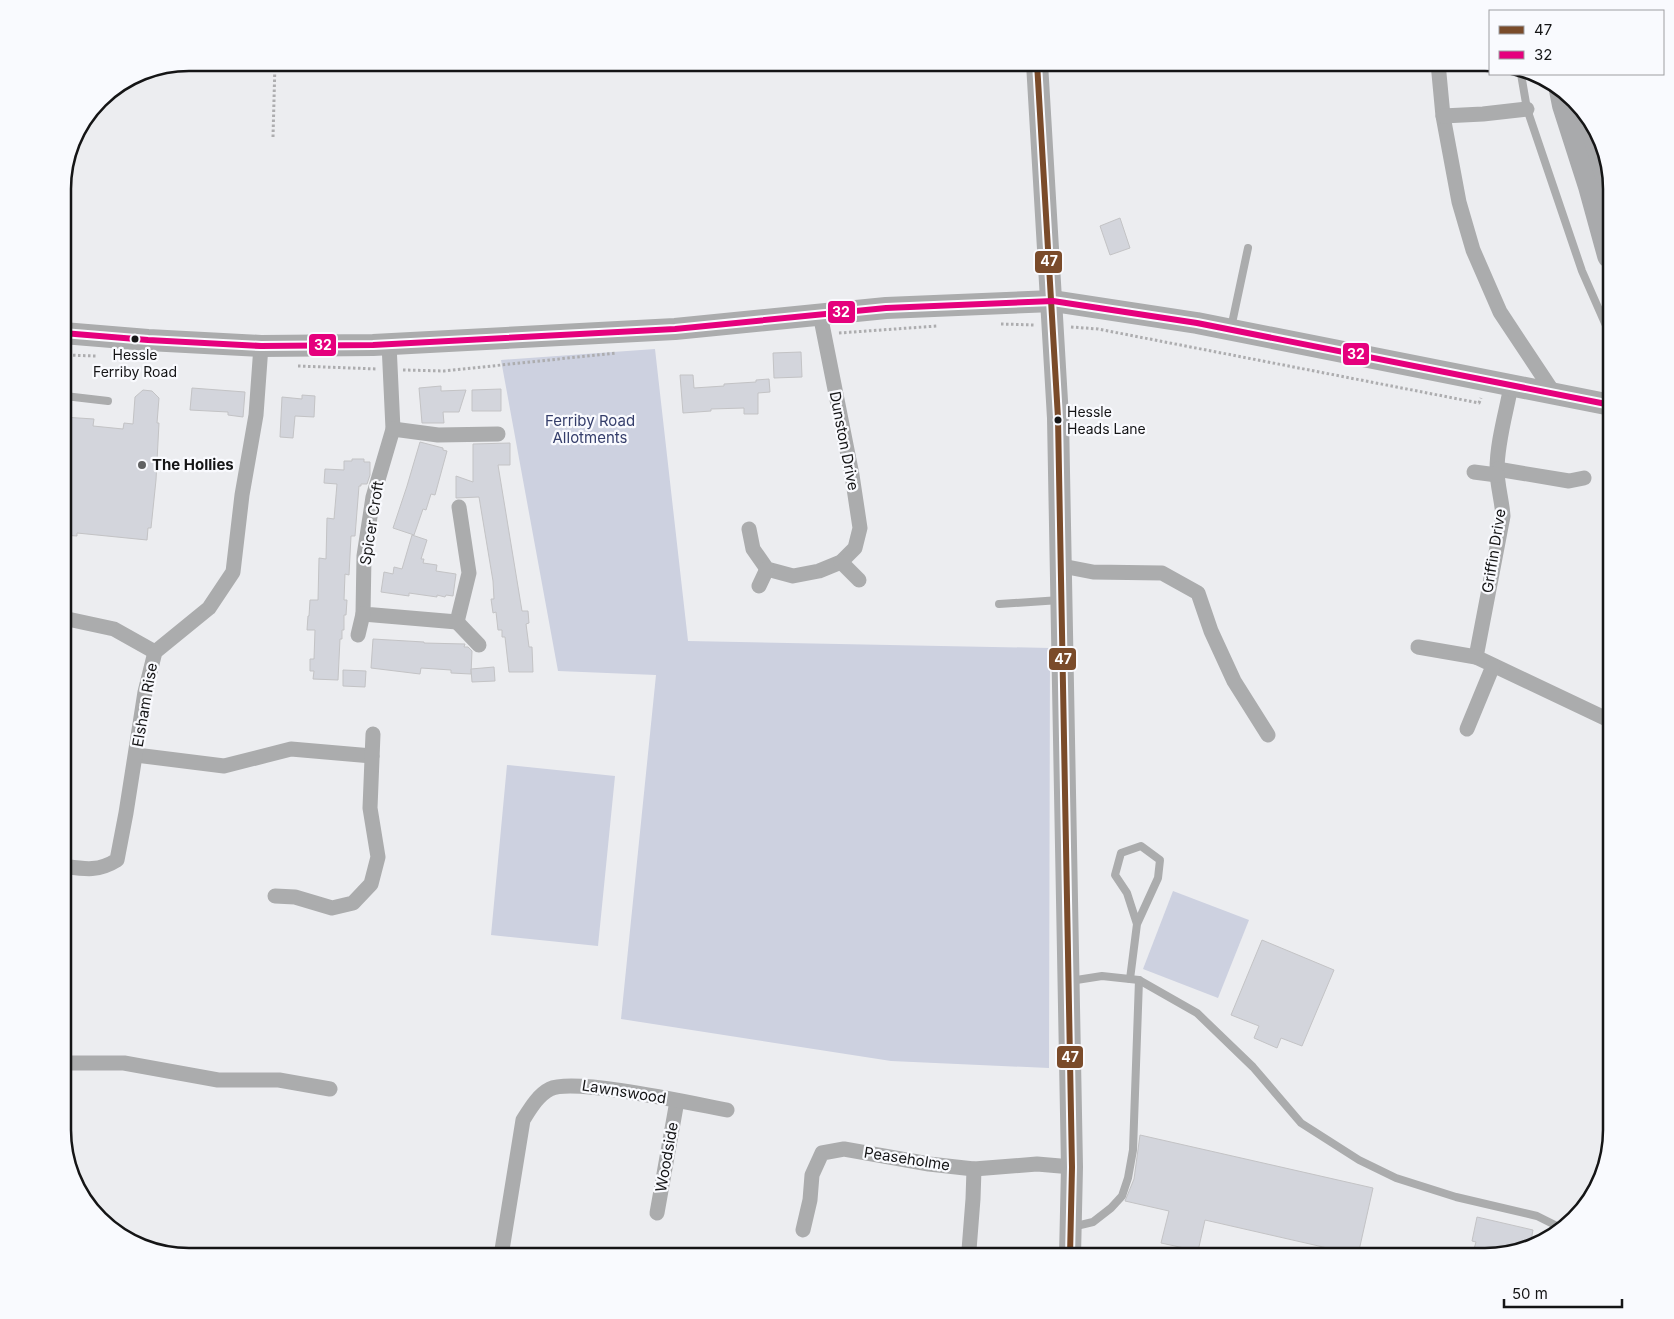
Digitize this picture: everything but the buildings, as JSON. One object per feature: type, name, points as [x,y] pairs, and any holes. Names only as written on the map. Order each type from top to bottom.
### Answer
[{"type":"highway","points":[[1566,104],[1603,224]]},
{"type":"street","points":[[1038,71],[1053,301],[1058,418],[1072,1167],[1070,1248]]},
{"type":"street","points":[[1439,71],[1443,116],[1459,202],[1473,250],[1500,312],[1555,395]]},
{"type":"street","points":[[1443,116],[1527,110]]},
{"type":"street","points":[[72,334],[261,346],[389,344],[675,329],[886,308],[1053,301],[1197,323],[1603,404]]},
{"type":"street","name":"Dunston Drive","points":[[768,569],[793,576],[819,571],[841,562],[855,548],[860,528],[852,475],[820,314]]},
{"type":"street","name":"Spicer Croft","points":[[358,635],[363,614],[364,556],[371,507],[393,429],[389,344]]},
{"type":"street","name":"Elsham Rise","points":[[72,867],[86,869],[105,867],[117,860],[145,692],[155,652],[209,608],[233,572],[242,495],[256,415],[261,346]]},
{"type":"street","name":"Griffin Drive","points":[[1476,657],[1503,516],[1497,472],[1499,448],[1511,386]]},
{"type":"street","points":[[393,429],[438,435],[498,434]]},
{"type":"street","points":[[1474,472],[1497,472],[1569,481],[1584,478]]},
{"type":"street","points":[[457,622],[469,573],[459,507]]},
{"type":"street","points":[[749,529],[753,549],[768,569],[759,586]]},
{"type":"street","points":[[841,562],[859,580]]},
{"type":"street","points":[[1062,566],[1093,572],[1162,573],[1198,593],[1211,632],[1234,681],[1268,735]]},
{"type":"street","points":[[363,614],[457,622],[479,645]]},
{"type":"street","points":[[72,620],[114,629],[155,652]]},
{"type":"street","points":[[1418,647],[1476,657],[1603,717]]},
{"type":"street","points":[[1467,729],[1493,666]]},
{"type":"street","points":[[275,896],[295,897],[332,908],[353,903],[371,884],[378,858],[370,808],[373,734]]},
{"type":"street","points":[[136,755],[224,766],[290,749],[372,756]]},
{"type":"street","points":[[72,1063],[124,1063],[218,1080],[279,1080],[330,1089]]},
{"type":"street","name":"Lawnswood","points":[[502,1248],[523,1120],[533,1103],[550,1088],[574,1085],[727,1110]]},
{"type":"street","name":"Woodside","points":[[657,1213],[677,1101]]},
{"type":"street","name":"Peaseholme","points":[[803,1230],[810,1200],[812,1175],[822,1153],[844,1149],[929,1164],[974,1169],[1037,1164],[1072,1167]]},
{"type":"street","points":[[969,1248],[974,1199],[974,1169]]},
{"type":"lane","points":[[1521,77],[1527,110],[1582,271],[1603,317]]},
{"type":"lane","points":[[1231,330],[1248,248]]},
{"type":"lane","points":[[72,397],[108,401]]},
{"type":"lane","points":[[999,604],[1062,600]]},
{"type":"lane","points":[[1070,1228],[1093,1222],[1111,1208],[1122,1196],[1128,1178],[1133,1150],[1134,979],[1137,924],[1127,893],[1115,875],[1121,852],[1141,846],[1160,860],[1158,878],[1137,924]]},
{"type":"lane","points":[[1068,982],[1102,976],[1134,979],[1197,1013],[1253,1067],[1301,1123],[1359,1160],[1396,1178],[1456,1196],[1537,1216],[1555,1225]]},
{"type":"path","points":[[272,137],[275,71]]},
{"type":"green space","name":"Ferriby Road Allotments","points":[[655,349],[688,641],[1050,648],[1049,1068],[891,1061],[621,1019],[656,675],[558,671],[501,360]]},
{"type":"green space","points":[[507,765],[615,776],[598,946],[491,935]]},
{"type":"green space","points":[[1173,891],[1249,920],[1218,998],[1143,969]]},
{"type":"transit line","name":"47","points":[[1037,71],[1058,418],[1072,1167],[1070,1248]]},
{"type":"transit line","name":"32","points":[[72,334],[261,346],[373,345],[675,329],[886,308],[1053,301],[1197,323],[1603,403]]},
{"type":"place","name":"Hessle Ferriby Road","points":[[135,339]]},
{"type":"place","name":"Hessle Heads Lane","points":[[1058,420]]},
{"type":"place","name":"The Hollies","points":[[142,465]]}]
